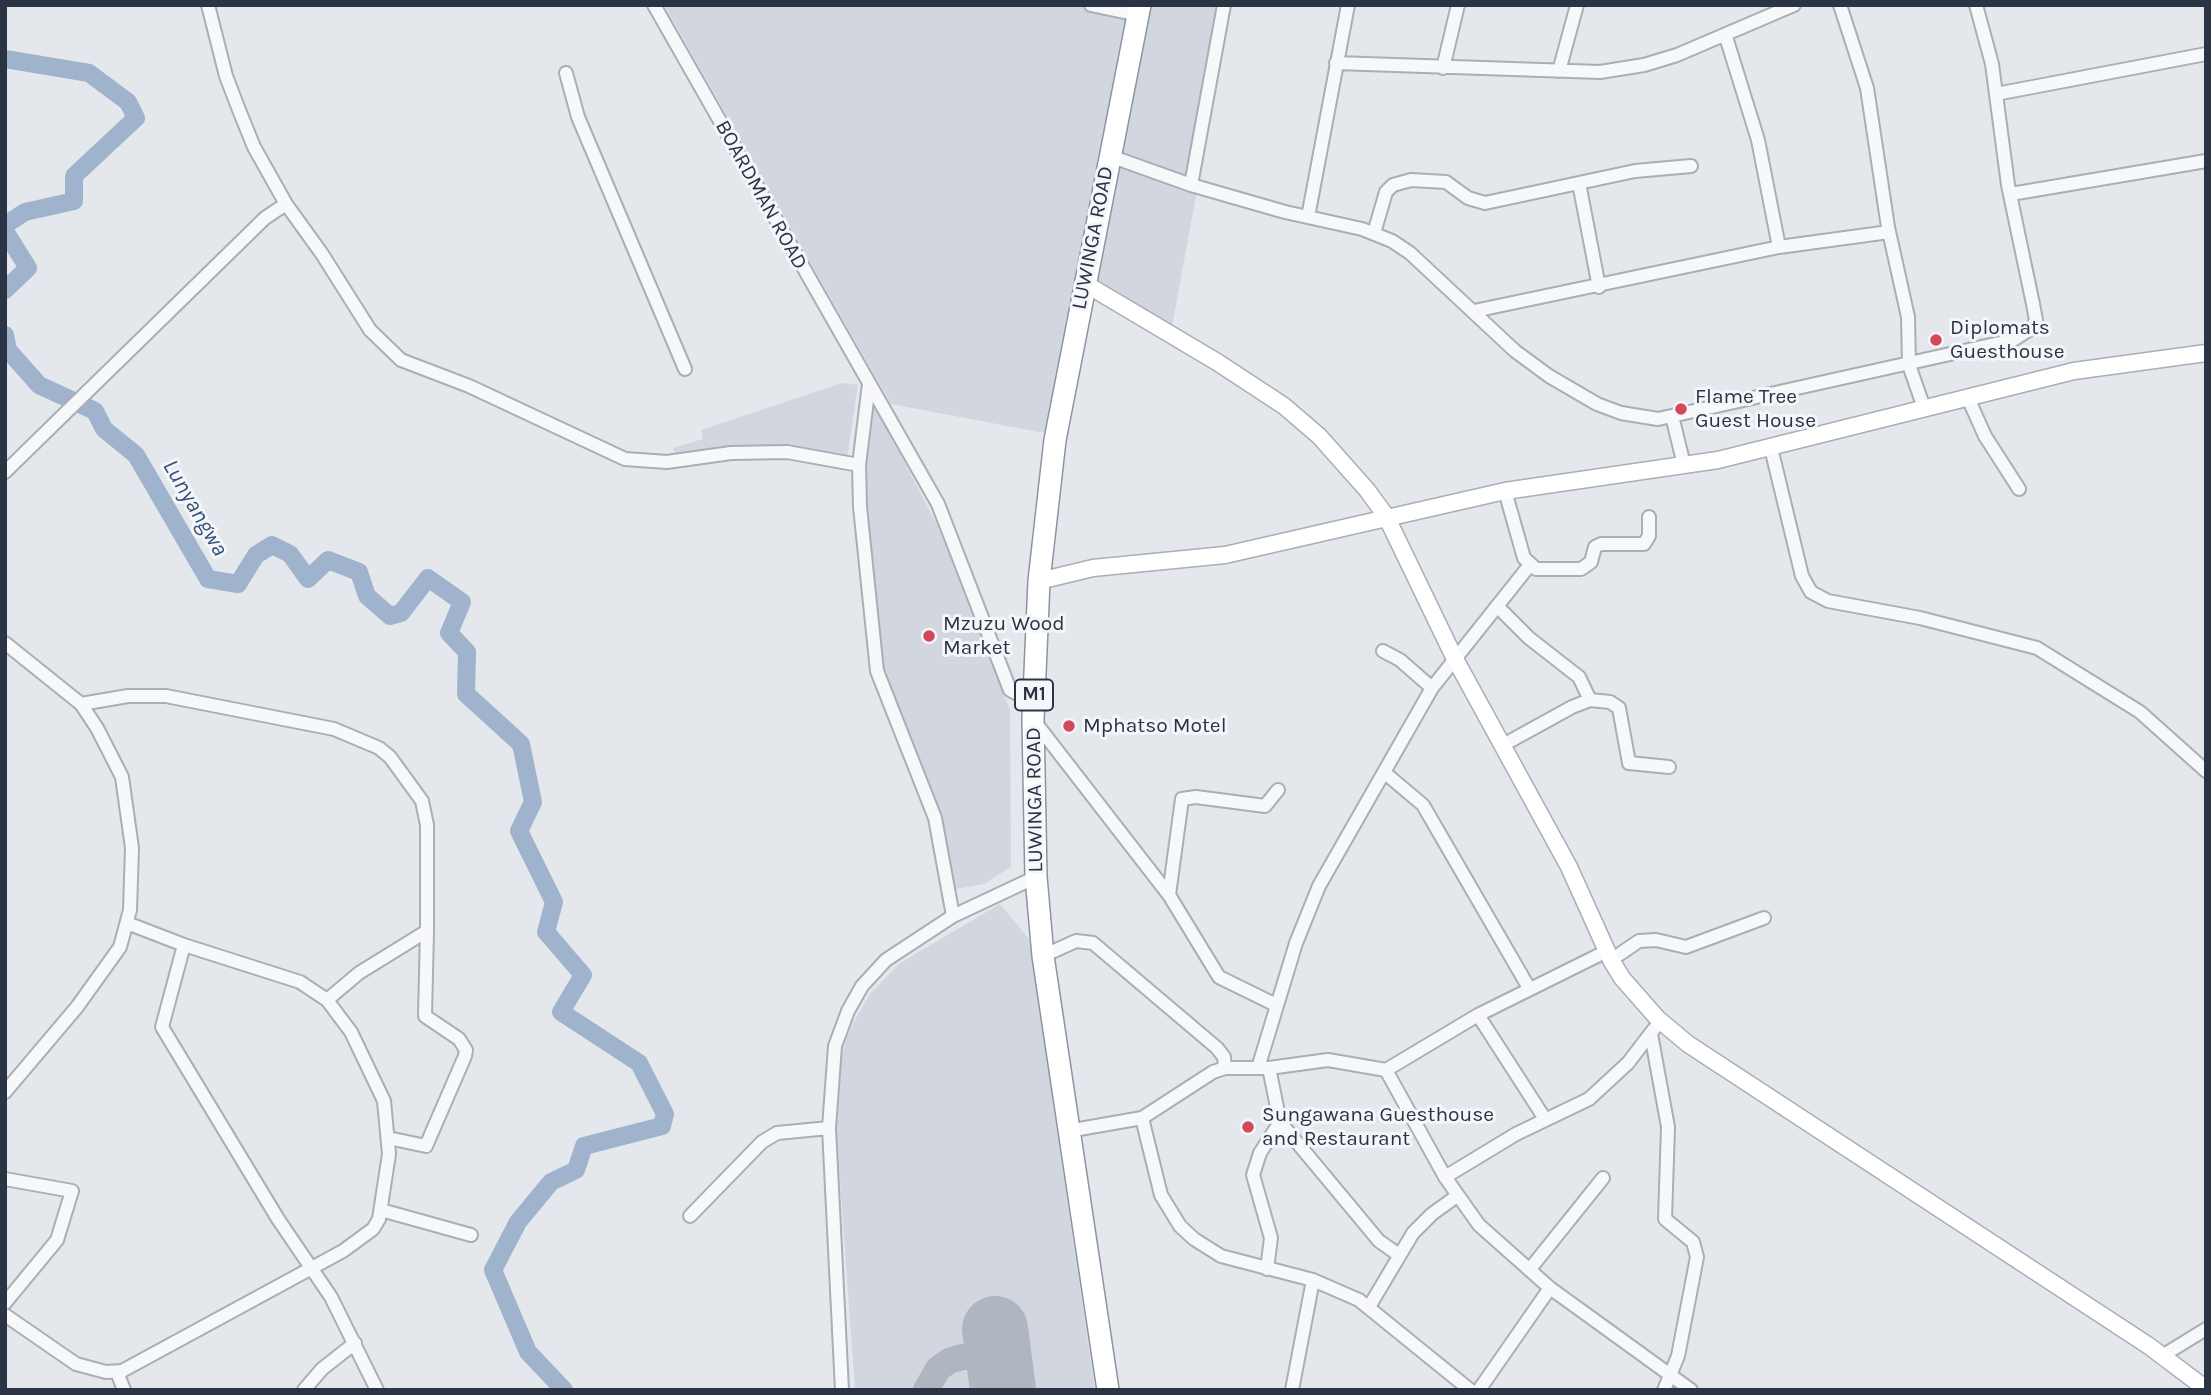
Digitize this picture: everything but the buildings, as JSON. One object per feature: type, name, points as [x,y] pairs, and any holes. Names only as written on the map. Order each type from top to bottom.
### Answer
[{"type":"highway","name":"LUWINGA ROAD","points":[[1108,1390],[1043,956],[1036,877],[1033,711],[1039,581],[1055,440],[1139,10]]},
{"type":"street","points":[[208,5],[226,76],[254,147],[286,204],[322,254],[369,330],[401,360],[469,386],[625,458],[667,462],[731,453],[787,452],[859,465]]},
{"type":"street","name":"BOARDMAN ROAD","points":[[654,5],[869,383]]},
{"type":"street","points":[[1091,5],[1139,10]]},
{"type":"street","points":[[1191,185],[1224,5]]},
{"type":"street","points":[[1308,217],[1348,5]]},
{"type":"street","points":[[1443,68],[1458,5]]},
{"type":"street","points":[[1559,71],[1577,5]]},
{"type":"street","points":[[1336,63],[1600,72],[1644,65],[1726,37],[1794,5]]},
{"type":"street","points":[[1840,5],[1867,88],[1889,232],[1908,317],[1909,365],[1924,408]]},
{"type":"street","points":[[1110,156],[1191,185],[1374,233],[1410,253],[1515,351],[1549,376],[1597,404],[1640,418],[1672,416],[2013,340],[2032,328],[2036,320],[2011,194],[1996,94],[1976,5]]},
{"type":"street","points":[[1726,37],[1758,140],[1779,247]]},
{"type":"street","points":[[1996,94],[2206,54]]},
{"type":"street","points":[[566,73],[578,117],[685,369]]},
{"type":"street","points":[[2011,194],[2206,161]]},
{"type":"street","points":[[1374,233],[1387,192],[1393,185],[1402,183],[1446,182],[1468,198],[1485,203],[1636,171],[1691,166]]},
{"type":"street","points":[[1579,183],[1599,287]]},
{"type":"street","points":[[5,472],[265,218],[286,204]]},
{"type":"street","points":[[1474,311],[1599,287],[1779,247],[1889,232]]},
{"type":"street","points":[[1084,283],[1217,362],[1302,420],[1351,470],[1386,516],[1454,657],[1569,867],[1609,956],[1622,978],[1658,1019],[1688,1044],[2162,1356],[2206,1389]]},
{"type":"street","points":[[1039,581],[1093,568],[1225,555],[1386,516],[1505,491],[1684,466],[1772,448],[2095,367],[2206,353]]},
{"type":"street","points":[[869,383],[859,465],[860,507],[877,671],[935,818],[953,916]]},
{"type":"street","name":"M1","points":[[869,383],[938,504],[1010,690],[1033,711]]},
{"type":"street","points":[[1968,398],[1985,436],[2019,489]]},
{"type":"street","points":[[1672,416],[1684,466]]},
{"type":"street","points":[[1772,448],[1802,576],[1811,592],[1828,601],[1920,618],[2037,648],[2140,712],[2206,771]]},
{"type":"street","points":[[1505,491],[1529,566],[1536,569],[1581,569],[1591,562],[1595,547],[1601,544],[1644,544],[1648,536],[1649,517]]},
{"type":"street","points":[[1399,1255],[1379,1241],[1280,1122],[1263,1068],[1276,1006],[1319,886],[1432,688],[1529,566]]},
{"type":"street","points":[[1497,606],[1529,638],[1579,677],[1590,700]]},
{"type":"street","points":[[5,643],[81,704],[111,752],[122,777],[128,804],[132,848],[127,923],[120,947],[103,973],[5,1092]]},
{"type":"street","points":[[1383,651],[1400,660],[1432,688]]},
{"type":"street","points":[[81,704],[128,696],[166,696],[334,729],[379,748],[390,757],[422,801],[427,825],[425,1016],[459,1039],[466,1050],[426,1146],[388,1138]]},
{"type":"street","points":[[1503,745],[1533,726],[1590,700],[1610,702],[1619,708],[1629,763],[1669,767]]},
{"type":"street","points":[[1033,711],[1169,895],[1219,977],[1276,1006]]},
{"type":"street","points":[[1385,773],[1423,805],[1529,988]]},
{"type":"street","points":[[1169,895],[1182,799],[1196,797],[1265,806],[1278,790]]},
{"type":"street","points":[[842,1390],[829,1128],[835,1046],[848,1011],[862,986],[886,960],[953,916],[1036,877]]},
{"type":"street","points":[[1068,1131],[1142,1118],[1213,1072],[1225,1068],[1263,1068],[1328,1060],[1386,1070],[1529,988],[1639,941],[1656,940],[1686,947],[1764,918]]},
{"type":"street","points":[[5,1315],[76,1364],[117,1372],[311,1269],[373,1229],[381,1210],[389,1154],[384,1101],[373,1073],[351,1032],[327,1000],[300,982],[184,945],[127,923]]},
{"type":"street","points":[[327,1000],[359,973],[427,931]]},
{"type":"street","points":[[1043,956],[1076,941],[1093,943],[1217,1048],[1224,1057],[1225,1068]]},
{"type":"street","points":[[184,945],[162,1027],[331,1297],[377,1390]]},
{"type":"street","points":[[1478,1015],[1545,1119]]},
{"type":"street","points":[[1445,1177],[1545,1119],[1589,1099],[1605,1087],[1651,1034],[1658,1019]]},
{"type":"street","points":[[1651,1034],[1668,1127],[1665,1219],[1693,1242],[1697,1257],[1673,1374],[1664,1390]]},
{"type":"street","points":[[1386,1070],[1445,1177],[1479,1225],[1550,1287],[1673,1374],[1691,1390]]},
{"type":"street","points":[[1142,1118],[1155,1179],[1167,1208],[1180,1226],[1208,1250],[1313,1280],[1369,1307],[1470,1390]]},
{"type":"street","points":[[1267,1269],[1272,1238],[1253,1175],[1260,1153],[1280,1122]]},
{"type":"street","points":[[690,1216],[762,1142],[777,1133],[829,1128]]},
{"type":"street","points":[[1530,1269],[1603,1178]]},
{"type":"street","points":[[5,1180],[72,1191],[57,1240],[5,1303]]},
{"type":"street","points":[[1369,1307],[1413,1233],[1432,1214],[1457,1196]]},
{"type":"street","points":[[381,1210],[471,1235]]},
{"type":"street","points":[[1292,1390],[1313,1280]]},
{"type":"street","points":[[1479,1390],[1550,1287]]},
{"type":"street","points":[[2162,1356],[2206,1329]]},
{"type":"street","points":[[304,1390],[322,1369],[355,1343]]},
{"type":"street","points":[[117,1372],[124,1390]]},
{"type":"shaded area","points":[[664,5],[1231,5],[1171,332],[1096,287],[1050,434],[891,404]]},
{"type":"shaded area","points":[[842,383],[858,385],[847,459],[805,450],[678,461],[673,448],[703,439],[701,430]]},
{"type":"shaded area","name":"Mzuzu Wood Market","points":[[873,401],[938,527],[1010,710],[1011,867],[984,884],[951,890],[944,828],[881,672],[864,480]]},
{"type":"shaded area","points":[[1000,904],[1029,939],[1095,1390],[855,1390],[835,1112],[840,1060],[849,1031],[869,995],[900,963]]},
{"type":"waterway","name":"Lunyangwa","points":[[5,59],[89,73],[128,102],[136,118],[74,176],[74,201],[25,212],[5,225]]},
{"type":"waterway","name":"Lunyangwa","points":[[5,231],[28,268],[5,290]]},
{"type":"waterway","name":"Lunyangwa","points":[[5,335],[8,350],[39,385],[95,411],[104,429],[136,455],[208,579],[238,584],[256,555],[272,545],[290,554],[308,579],[328,560],[359,572],[367,596],[390,616],[401,613],[428,578],[462,602],[449,633],[467,652],[466,694],[521,744],[533,802],[519,831],[554,902],[546,932],[583,975],[561,1012],[639,1063],[665,1114],[662,1126],[584,1146],[576,1170],[551,1182],[518,1222],[493,1270],[528,1352],[564,1390]]},
{"type":"taxiway","points":[[926,1390],[938,1369],[949,1361],[962,1357],[972,1357],[984,1364],[1001,1381]]},
{"type":"runway","points":[[995,1329],[1003,1390]]},
{"type":"place","name":"Diplomats Guesthouse","points":[[1936,340]]},
{"type":"place","name":"Flame Tree Guest House","points":[[1681,409]]},
{"type":"place","name":"Mzuzu Wood Market","points":[[929,636]]},
{"type":"place","name":"Mphatso Motel","points":[[1069,726]]},
{"type":"place","name":"Sungawana Guesthouse and Restaurant","points":[[1248,1127]]}]
